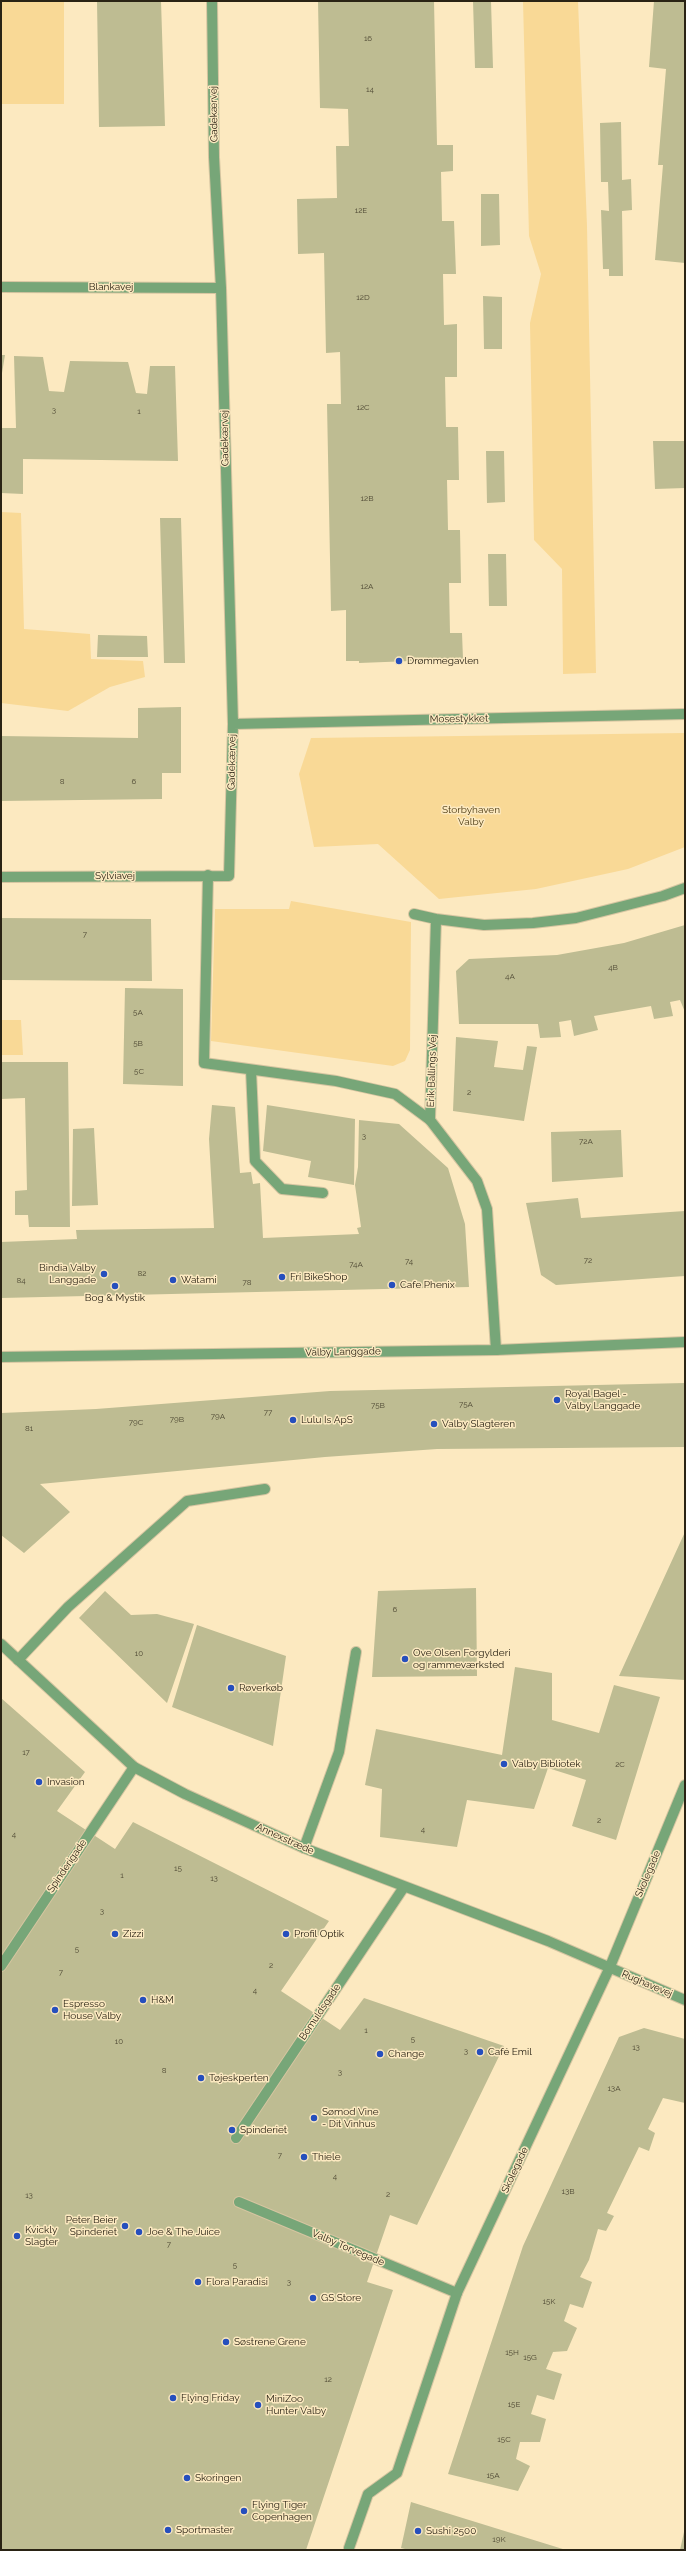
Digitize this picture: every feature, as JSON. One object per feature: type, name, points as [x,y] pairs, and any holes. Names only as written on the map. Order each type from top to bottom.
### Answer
[{"type":"street","name":"Gadekærvej","points":[[212,1],[214,157],[221,288],[232,724],[229,876]]},
{"type":"street","name":"Blankavej","points":[[1,287],[221,288]]},
{"type":"street","name":"Mosestykket","points":[[232,724],[685,714]]},
{"type":"street","points":[[208,875],[204,1063],[336,1081],[395,1094],[430,1120]]},
{"type":"street","name":"Sylviavej","points":[[1,876],[229,876]]},
{"type":"street","points":[[414,914],[436,919],[484,925],[533,923],[576,918],[663,896],[685,888]]},
{"type":"street","name":"Erik Ballings Vej","points":[[436,919],[430,1120],[477,1181],[487,1210],[496,1350]]},
{"type":"street","points":[[251,1070],[255,1161],[282,1189],[323,1193]]},
{"type":"street","name":"Valby Langgade","points":[[1,1357],[496,1350],[685,1342]]},
{"type":"street","points":[[18,1660],[68,1606],[187,1501],[265,1489]]},
{"type":"street","name":"Annexstræde","points":[[1,1644],[134,1767],[185,1794],[304,1848],[548,1941],[609,1968]]},
{"type":"street","points":[[304,1848],[339,1752],[356,1652]]},
{"type":"street","name":"Spinderigade","points":[[1,1966],[134,1767]]},
{"type":"street","name":"Skolegade","points":[[350,2549],[368,2494],[397,2473],[457,2293],[609,1968],[685,1785]]},
{"type":"street","name":"Bomuldsgade","points":[[236,2138],[404,1887]]},
{"type":"street","name":"Rughavevej","points":[[609,1968],[685,2000]]},
{"type":"street","name":"Valby Torvegade","points":[[239,2202],[457,2293]]},
{"type":"green space","points":[[1,1],[64,1],[64,104],[1,104]]},
{"type":"green space","points":[[523,1],[578,1],[587,226],[596,673],[563,674],[562,569],[534,540],[530,323],[541,274],[529,236]]},
{"type":"green space","points":[[1,512],[21,513],[24,629],[90,634],[91,659],[143,661],[145,677],[110,687],[68,711],[1,703]]},
{"type":"green space","name":"Storbyhaven Valby","points":[[685,733],[685,847],[628,869],[536,889],[439,899],[378,844],[314,847],[299,774],[311,738]]},
{"type":"green space","points":[[291,901],[411,922],[410,1050],[405,1061],[393,1066],[211,1041],[215,909],[289,909]]},
{"type":"green space","points":[[1,1020],[21,1020],[23,1055],[1,1055]]},
{"type":"building","points":[[97,1],[161,1],[165,126],[99,127]]},
{"type":"building","points":[[318,1],[434,1],[437,145],[453,145],[453,171],[441,172],[442,221],[454,221],[456,274],[443,274],[444,325],[457,324],[457,377],[445,377],[446,427],[458,427],[459,480],[447,480],[448,530],[460,530],[461,583],[449,583],[450,633],[462,633],[463,659],[359,663],[359,661],[346,661],[346,610],[331,611],[327,404],[341,404],[340,352],[326,353],[324,253],[298,254],[297,199],[337,198],[336,146],[349,146],[348,109],[320,108]]},
{"type":"building","points":[[473,1],[491,1],[493,68],[475,68]]},
{"type":"building","points":[[654,1],[685,1],[685,263],[655,260],[663,165],[658,165],[666,69],[649,67]]},
{"type":"building","points":[[621,122],[622,180],[631,179],[632,210],[622,211],[623,276],[609,276],[609,269],[603,269],[601,210],[609,211],[608,182],[601,182],[600,123]]},
{"type":"building","points":[[481,194],[499,194],[500,245],[481,246]]},
{"type":"building","points":[[483,296],[502,297],[502,349],[484,349]]},
{"type":"building","points":[[1,355],[5,355],[2,373],[1,372]]},
{"type":"building","points":[[14,356],[43,357],[49,391],[64,392],[70,361],[128,362],[136,393],[147,394],[150,366],[175,366],[178,461],[23,459],[23,494],[1,493],[1,428],[16,428]]},
{"type":"building","points":[[653,441],[685,441],[685,488],[655,489]]},
{"type":"building","points":[[486,451],[504,451],[505,502],[487,503]]},
{"type":"building","points":[[160,518],[181,518],[185,663],[164,663]]},
{"type":"building","points":[[488,554],[506,554],[507,606],[489,606]]},
{"type":"building","points":[[98,635],[147,636],[148,657],[97,657]]},
{"type":"building","points":[[181,707],[181,773],[162,773],[162,799],[1,801],[1,736],[138,738],[138,708]]},
{"type":"building","points":[[1,918],[151,919],[152,981],[1,980]]},
{"type":"building","points":[[685,925],[685,1012],[680,1000],[670,1002],[673,1016],[654,1019],[651,1006],[594,1016],[598,1030],[574,1036],[571,1020],[559,1022],[561,1037],[540,1038],[538,1024],[459,1024],[456,971],[469,959],[557,955],[624,943]]},
{"type":"building","points":[[125,988],[183,989],[183,1086],[123,1084]]},
{"type":"building","points":[[456,1037],[498,1041],[494,1067],[523,1070],[527,1046],[537,1047],[524,1121],[453,1111]]},
{"type":"building","points":[[1,1062],[68,1062],[70,1227],[29,1227],[28,1215],[15,1215],[15,1191],[27,1190],[25,1098],[1,1099]]},
{"type":"building","points":[[212,1105],[235,1107],[240,1173],[251,1172],[253,1184],[260,1183],[263,1238],[359,1234],[357,1228],[361,1227],[355,1185],[358,1167],[359,1120],[399,1124],[448,1168],[465,1224],[469,1287],[1,1298],[1,1242],[77,1239],[76,1230],[214,1228],[209,1139]]},
{"type":"building","points":[[267,1105],[355,1119],[354,1185],[308,1177],[311,1161],[263,1151]]},
{"type":"building","points":[[94,1128],[98,1205],[72,1206],[73,1129]]},
{"type":"building","points":[[621,1130],[623,1177],[552,1182],[551,1132]]},
{"type":"building","points":[[578,1198],[581,1218],[685,1211],[685,1276],[556,1285],[541,1275],[526,1203]]},
{"type":"building","points":[[685,1383],[685,1447],[437,1449],[325,1457],[40,1484],[70,1512],[24,1553],[1,1535],[1,1413],[96,1409],[330,1391]]},
{"type":"building","points":[[685,1532],[685,1680],[619,1676]]},
{"type":"building","points":[[476,1588],[477,1676],[372,1677],[378,1591]]},
{"type":"building","points":[[105,1591],[131,1615],[157,1614],[194,1624],[167,1703],[79,1618]]},
{"type":"building","points":[[197,1625],[286,1656],[273,1746],[172,1707]]},
{"type":"building","name":"Valby Bibliotek","points":[[515,1667],[552,1673],[552,1720],[599,1733],[614,1685],[660,1697],[616,1840],[572,1826],[586,1780],[548,1768],[534,1809],[467,1800],[457,1847],[380,1837],[382,1789],[365,1785],[376,1729],[502,1755]]},
{"type":"building","name":"Spinderiet","points":[[1,1698],[85,1772],[57,1811],[115,1849],[133,1822],[329,1921],[281,1991],[340,2030],[364,1998],[504,2046],[417,2225],[390,2215],[367,2282],[393,2290],[306,2550],[1,2550]]},
{"type":"building","points":[[644,2028],[685,2039],[685,2103],[663,2098],[648,2129],[655,2133],[649,2151],[639,2147],[607,2213],[614,2216],[606,2231],[598,2229],[589,2260],[580,2277],[592,2282],[583,2308],[570,2304],[564,2321],[577,2328],[567,2351],[553,2352],[546,2369],[562,2374],[554,2400],[537,2395],[531,2414],[546,2419],[540,2442],[520,2442],[516,2459],[530,2466],[518,2491],[448,2474],[523,2246],[619,2037]]},
{"type":"building","points":[[411,2502],[566,2550],[409,2550],[401,2548]]},
{"type":"building","points":[[684,2532],[685,2550],[680,2550]]},
{"type":"place","name":"Drømmegavlen","points":[[399,661]]},
{"type":"place","name":"Bindia Valby Langgade","points":[[104,1274]]},
{"type":"place","name":"Fri BikeShop","points":[[282,1277]]},
{"type":"place","name":"Watami","points":[[173,1280]]},
{"type":"place","name":"Cafe Phenix","points":[[392,1285]]},
{"type":"place","name":"Bog & Mystik","points":[[115,1286]]},
{"type":"place","name":"Royal Bagel - Valby Langgade","points":[[557,1400]]},
{"type":"place","name":"Lulu Is ApS","points":[[293,1420]]},
{"type":"place","name":"Valby Slagteren","points":[[434,1424]]},
{"type":"place","name":"Ove Olsen Forgylderi og rammeværksted","points":[[405,1659]]},
{"type":"place","name":"Røverkøb","points":[[231,1688]]},
{"type":"place","name":"Valby Bibliotek","points":[[504,1764]]},
{"type":"place","name":"Invasion","points":[[39,1782]]},
{"type":"place","name":"Zizzi","points":[[115,1934]]},
{"type":"place","name":"Profil Optik","points":[[286,1934]]},
{"type":"place","name":"H&M","points":[[143,2000]]},
{"type":"place","name":"Espresso House Valby","points":[[55,2010]]},
{"type":"place","name":"Café Emil","points":[[480,2052]]},
{"type":"place","name":"Change","points":[[380,2054]]},
{"type":"place","name":"Tøjeskperten","points":[[201,2078]]},
{"type":"place","name":"Sømod Vine - Dit Vinhus","points":[[314,2118]]},
{"type":"place","name":"Spinderiet","points":[[232,2130]]},
{"type":"place","name":"Thiele","points":[[304,2157]]},
{"type":"place","name":"Peter Beier Spinderiet","points":[[125,2226]]},
{"type":"place","name":"Joe & The Juice","points":[[139,2232]]},
{"type":"place","name":"Kvickly Slagter","points":[[17,2236]]},
{"type":"place","name":"Flora Paradisi","points":[[198,2282]]},
{"type":"place","name":"GS Store","points":[[313,2298]]},
{"type":"place","name":"Søstrene Grene","points":[[226,2342]]},
{"type":"place","name":"Flying Friday","points":[[173,2398]]},
{"type":"place","name":"MiniZoo Hunter Valby","points":[[258,2405]]},
{"type":"place","name":"Skoringen","points":[[187,2478]]},
{"type":"place","name":"Flying Tiger Copenhagen","points":[[244,2511]]},
{"type":"place","name":"Sportmaster","points":[[168,2530]]},
{"type":"place","name":"Sushi 2500","points":[[418,2531]]}]
